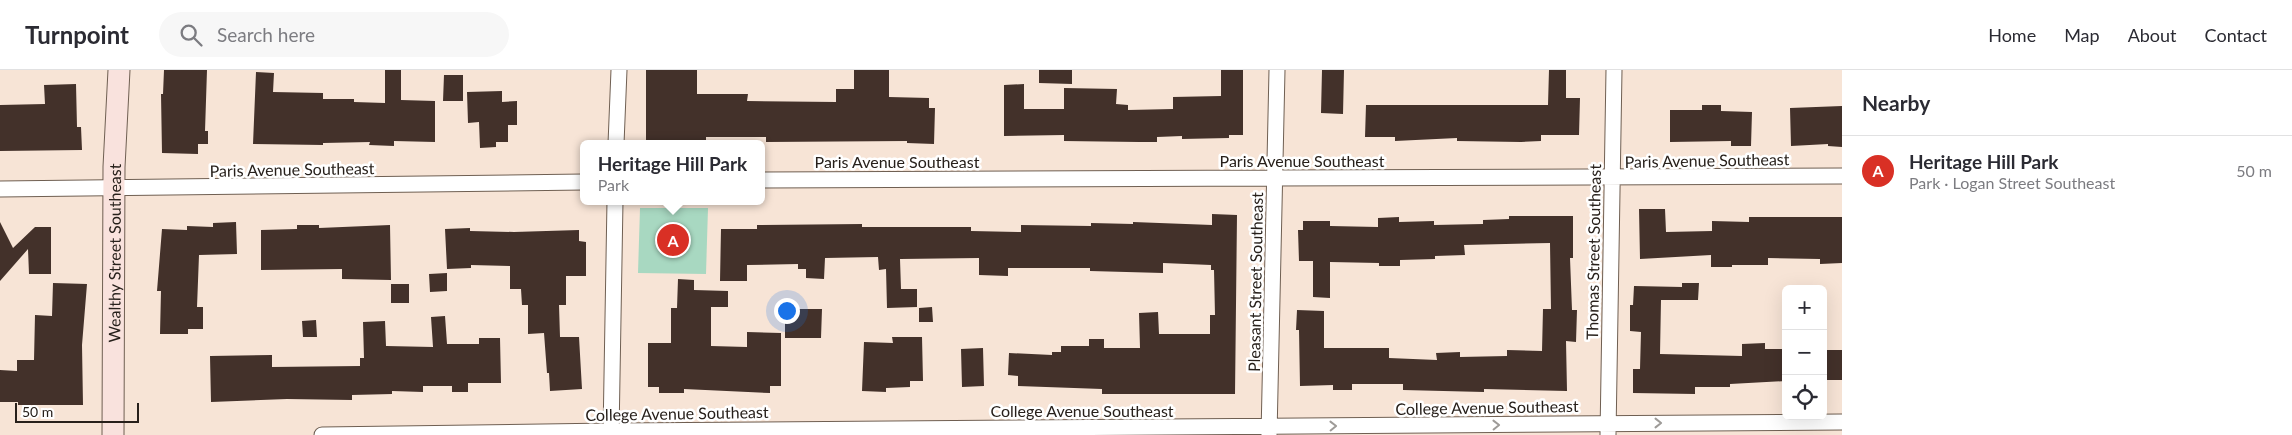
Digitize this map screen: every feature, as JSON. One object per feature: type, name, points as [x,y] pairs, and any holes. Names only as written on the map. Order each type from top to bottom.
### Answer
[{"type":"main road","name":"Wealthy Street Southeast","points":[[113,435],[114,188],[119,70]]},
{"type":"street","points":[[616,140],[619,70]]},
{"type":"street","name":"Pleasant Street Southeast","points":[[1269,431],[1277,70]]},
{"type":"street","name":"Thomas Street Southeast","points":[[1608,429],[1614,70]]},
{"type":"street","name":"Paris Avenue Southeast","points":[[765,180],[1842,176]]},
{"type":"street","name":"Paris Avenue Southeast","points":[[0,189],[580,182]]},
{"type":"street","points":[[611,433],[615,205]]},
{"type":"street","name":"College Avenue Southeast","points":[[322,435],[1608,429],[1842,422]]},
{"type":"green space","points":[[640,208],[708,208],[706,274],[638,273]]},
{"type":"building","points":[[164,70],[207,70],[205,131],[208,131],[208,144],[198,144],[198,154],[162,153],[161,94],[163,94]]},
{"type":"building","points":[[385,70],[401,70],[401,100],[435,101],[435,142],[394,141],[394,146],[369,145],[370,142],[323,143],[323,145],[253,144],[256,72],[274,73],[273,92],[323,93],[323,99],[354,99],[354,102],[385,103]]},
{"type":"building","points":[[646,70],[697,70],[697,94],[748,94],[747,101],[836,102],[836,89],[854,89],[854,70],[889,70],[889,97],[929,98],[929,108],[935,108],[934,144],[907,143],[907,141],[766,142],[766,137],[646,140]]},
{"type":"building","points":[[1039,70],[1072,70],[1072,84],[1039,83]]},
{"type":"building","points":[[1221,70],[1243,70],[1243,135],[1229,135],[1229,138],[1182,139],[1182,136],[1157,137],[1157,142],[1064,141],[1064,135],[1004,136],[1004,85],[1024,84],[1024,109],[1064,109],[1064,88],[1117,89],[1116,104],[1128,105],[1128,110],[1173,109],[1173,97],[1221,96]]},
{"type":"building","points":[[1322,70],[1344,70],[1343,114],[1321,113]]},
{"type":"building","points":[[1549,70],[1566,70],[1566,98],[1580,98],[1579,135],[1541,135],[1541,141],[1521,142],[1457,141],[1457,138],[1395,141],[1395,137],[1365,137],[1366,105],[1548,105]]},
{"type":"building","points":[[444,75],[463,75],[463,101],[443,101]]},
{"type":"building","points":[[76,84],[77,127],[81,127],[82,150],[0,151],[0,105],[45,104],[44,85]]},
{"type":"building","points":[[502,91],[502,102],[517,101],[517,125],[508,125],[508,142],[496,142],[496,147],[480,148],[479,122],[468,123],[467,92]]},
{"type":"building","points":[[1702,105],[1721,105],[1721,111],[1752,112],[1751,146],[1731,146],[1731,141],[1670,142],[1670,110],[1702,110]]},
{"type":"building","points":[[1842,106],[1842,147],[1828,146],[1828,144],[1791,146],[1790,108]]},
{"type":"building","points":[[1639,209],[1665,209],[1666,232],[1712,231],[1712,221],[1749,222],[1749,217],[1842,217],[1842,263],[1820,264],[1820,259],[1768,258],[1768,265],[1711,267],[1711,255],[1640,259]]},
{"type":"building","points":[[1212,214],[1237,215],[1235,394],[1102,394],[1102,389],[1018,386],[1018,376],[1008,375],[1009,353],[1052,355],[1052,352],[1061,352],[1061,346],[1089,346],[1089,339],[1104,339],[1104,348],[1140,348],[1139,313],[1158,312],[1159,334],[1210,334],[1210,315],[1215,315],[1214,270],[1211,270],[1211,265],[1163,263],[1163,273],[1090,271],[1090,268],[1008,268],[1008,276],[979,275],[979,258],[900,259],[901,289],[917,289],[917,307],[887,308],[886,269],[879,270],[878,257],[825,258],[824,279],[806,278],[806,269],[798,269],[798,264],[747,265],[747,281],[720,281],[721,229],[757,229],[757,225],[862,224],[862,227],[971,227],[971,231],[1021,232],[1021,225],[1091,226],[1091,223],[1133,224],[1133,222],[1212,225]]},
{"type":"building","points":[[1509,216],[1573,216],[1573,258],[1570,258],[1572,310],[1577,310],[1576,342],[1566,341],[1567,391],[1484,389],[1484,392],[1403,390],[1403,384],[1352,384],[1352,390],[1333,390],[1333,385],[1300,386],[1299,330],[1296,330],[1297,310],[1324,311],[1324,348],[1389,348],[1389,358],[1437,360],[1436,353],[1460,352],[1460,357],[1507,356],[1507,350],[1542,351],[1543,309],[1551,309],[1550,243],[1464,245],[1465,255],[1435,256],[1435,259],[1400,260],[1400,266],[1379,266],[1379,263],[1330,262],[1330,298],[1313,297],[1313,261],[1299,261],[1298,230],[1303,230],[1303,221],[1330,221],[1330,226],[1378,227],[1378,218],[1399,217],[1399,222],[1434,221],[1434,225],[1483,224],[1483,220],[1509,219]]},
{"type":"building","points":[[0,222],[13,248],[35,227],[51,227],[51,274],[29,274],[28,249],[0,281]]},
{"type":"building","points":[[236,222],[237,254],[199,255],[197,307],[203,307],[203,329],[188,329],[188,334],[160,334],[161,291],[157,291],[162,229],[187,230],[187,226],[213,227],[213,223]]},
{"type":"building","points":[[297,225],[319,225],[319,228],[390,225],[391,280],[342,279],[342,269],[261,270],[261,230],[297,229]]},
{"type":"building","points":[[470,228],[470,231],[514,232],[579,230],[579,241],[586,242],[586,276],[566,276],[566,305],[559,305],[560,337],[579,337],[582,389],[550,391],[544,333],[528,334],[528,305],[522,305],[521,289],[510,289],[510,266],[471,265],[471,268],[447,269],[445,229]]},
{"type":"building","points":[[447,273],[447,291],[430,292],[429,274]]},
{"type":"building","points":[[678,279],[694,280],[694,290],[728,291],[728,307],[711,307],[711,346],[747,347],[747,332],[781,333],[781,386],[770,386],[770,393],[684,389],[684,393],[659,393],[659,387],[648,387],[648,343],[671,343],[671,308],[677,308]]},
{"type":"building","points":[[53,283],[87,284],[82,345],[83,405],[18,405],[18,402],[0,402],[0,370],[17,371],[17,360],[34,360],[35,315],[52,316]]},
{"type":"building","points":[[1682,283],[1699,283],[1698,300],[1661,300],[1660,354],[1742,356],[1742,344],[1765,343],[1765,349],[1782,349],[1782,381],[1730,384],[1730,387],[1695,387],[1695,394],[1633,393],[1633,369],[1640,369],[1641,332],[1630,331],[1630,305],[1633,305],[1634,286],[1682,287]]},
{"type":"building","points":[[391,284],[409,284],[409,303],[391,303]]},
{"type":"building","points":[[932,307],[933,322],[919,322],[919,308]]},
{"type":"building","points":[[785,309],[822,309],[821,338],[785,338]]},
{"type":"building","points":[[445,316],[447,344],[479,344],[479,338],[500,338],[501,383],[468,383],[468,392],[452,392],[452,386],[423,386],[423,392],[392,391],[392,394],[352,395],[352,400],[287,399],[211,402],[210,356],[272,355],[272,367],[360,366],[360,358],[364,358],[363,322],[385,321],[386,346],[433,347],[431,317]]},
{"type":"building","points":[[316,320],[317,337],[303,337],[302,321]]},
{"type":"building","points":[[892,337],[922,337],[923,381],[910,381],[910,387],[886,388],[886,392],[862,391],[864,342],[893,343]]},
{"type":"building","points":[[983,348],[984,386],[962,387],[961,349]]},
{"type":"building","points":[[1827,350],[1842,350],[1842,380],[1827,380]]},
{"type":"place","name":"Heritage Hill Park","points":[[673,240]]}]
